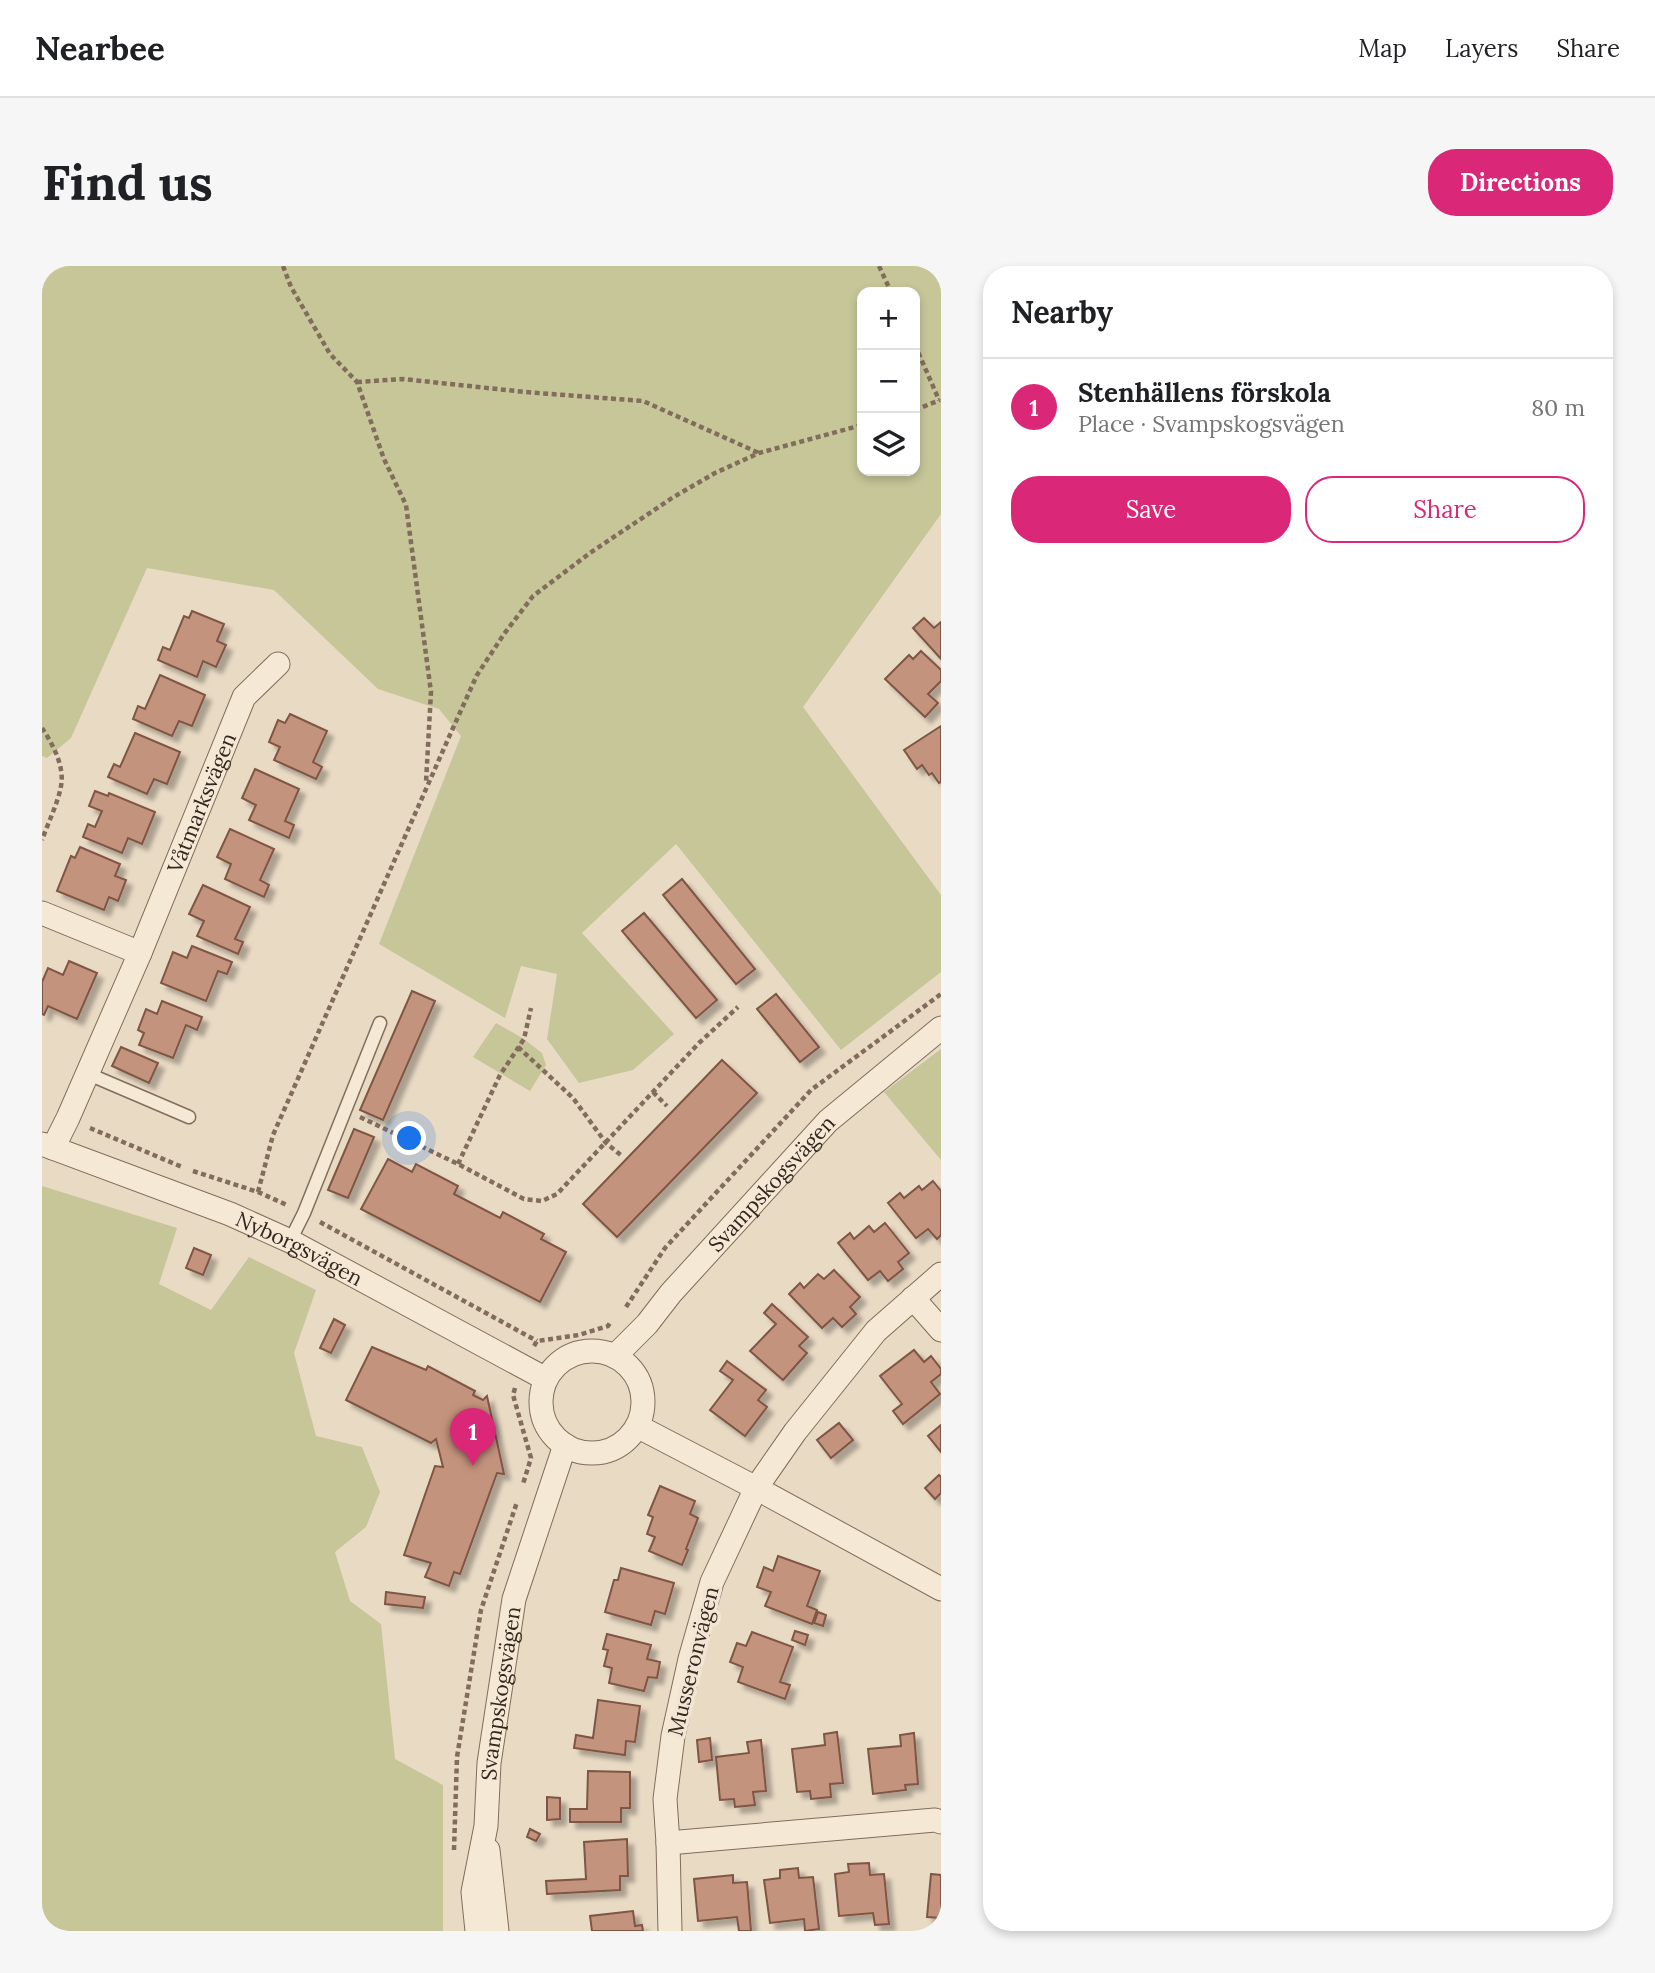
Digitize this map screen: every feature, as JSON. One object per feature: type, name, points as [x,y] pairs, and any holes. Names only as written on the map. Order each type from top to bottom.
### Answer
[{"type":"street","name":"Våtmarksvägen","points":[[47,1146],[86,1073],[140,953],[244,697],[278,664]]},
{"type":"street","points":[[42,914],[140,953]]},
{"type":"street","name":"Svampskogsvägen","points":[[615,1356],[647,1324],[671,1293],[828,1121],[941,1028]]},
{"type":"street","name":"Nyborgsvägen","points":[[47,1146],[230,1214],[290,1241],[546,1378]]},
{"type":"street","name":"Musseronvägen","points":[[670,1931],[665,1799],[673,1736],[690,1659],[712,1582],[756,1488],[795,1432],[876,1331],[941,1274]]},
{"type":"street","points":[[913,1298],[941,1330]]},
{"type":"street","points":[[598,1350],[615,1356],[633,1370],[641,1386],[643,1409],[638,1426],[619,1445],[602,1452],[582,1452],[565,1446],[550,1431],[542,1414],[541,1395],[546,1378],[560,1362],[576,1353],[598,1350]]},
{"type":"street","points":[[638,1426],[941,1589]]},
{"type":"street","name":"Svampskogsvägen","points":[[477,1931],[473,1892],[486,1826],[489,1763],[514,1599],[565,1446]]},
{"type":"street","points":[[668,1843],[934,1820],[941,1822]]},
{"type":"street","name":"Svampskogsvägen","points":[[486,1826],[497,1931]]},
{"type":"lane","points":[[290,1241],[304,1213],[380,1023]]},
{"type":"lane","points":[[86,1073],[190,1117]]},
{"type":"path","points":[[283,266],[291,287],[330,354],[357,382],[384,459],[406,505],[431,692],[426,787]]},
{"type":"path","points":[[880,266],[889,287]]},
{"type":"path","points":[[917,350],[940,400],[920,408]]},
{"type":"path","points":[[357,382],[403,379],[643,401],[759,453]]},
{"type":"path","points":[[258,1192],[273,1135],[477,675],[533,596],[590,552],[715,473],[759,453],[857,426]]},
{"type":"path","points":[[42,728],[53,744],[62,785],[42,840]]},
{"type":"path","points":[[625,1308],[665,1248],[811,1090],[941,994]]},
{"type":"path","points":[[344,1109],[524,1199],[542,1201],[557,1194],[699,1044],[738,1007]]},
{"type":"path","points":[[458,1164],[500,1074],[524,1038],[531,1008]]},
{"type":"path","points":[[518,1047],[573,1098],[606,1143],[622,1156]]},
{"type":"path","points":[[653,1092],[667,1106]]},
{"type":"path","points":[[454,1853],[457,1757],[481,1610],[531,1458],[513,1395],[521,1366],[537,1340],[579,1335],[608,1326],[617,1317]]},
{"type":"green space","points":[[42,266],[941,266],[941,514],[803,707],[941,895],[941,972],[841,1050],[676,844],[582,933],[674,1034],[633,1070],[579,1083],[547,1039],[557,974],[521,966],[505,1018],[379,944],[461,736],[439,709],[378,689],[274,590],[147,568],[71,738],[47,758],[42,756]]},
{"type":"green space","points":[[496,1023],[542,1053],[546,1065],[530,1091],[473,1057]]},
{"type":"green space","points":[[941,1049],[941,1160],[884,1092]]},
{"type":"green space","points":[[42,1186],[177,1228],[159,1284],[211,1310],[249,1257],[316,1290],[294,1353],[316,1436],[362,1447],[380,1492],[366,1527],[335,1552],[350,1601],[381,1624],[395,1759],[443,1785],[443,1931],[42,1931]]},
{"type":"building","points":[[192,611],[224,624],[217,641],[226,645],[216,667],[203,661],[197,677],[158,660],[163,647],[170,650],[184,616],[189,618]]},
{"type":"building","points":[[924,618],[934,628],[941,622],[941,659],[913,628]]},
{"type":"building","points":[[921,651],[941,670],[941,681],[928,694],[938,703],[925,717],[885,679],[909,655],[913,659]]},
{"type":"building","points":[[160,675],[205,695],[192,726],[179,721],[172,736],[133,719],[138,706],[145,709]]},
{"type":"building","points":[[290,714],[327,731],[313,762],[322,767],[316,779],[274,760],[280,747],[269,742],[278,720],[285,723]]},
{"type":"building","points":[[941,726],[939,783],[922,765],[917,769],[904,750]]},
{"type":"building","points":[[135,733],[180,752],[167,784],[154,779],[147,794],[108,777],[114,764],[120,767]]},
{"type":"building","points":[[255,769],[299,789],[285,821],[294,825],[289,838],[249,820],[256,805],[242,798]]},
{"type":"building","points":[[95,791],[108,796],[109,793],[155,812],[142,844],[128,838],[122,853],[83,837],[88,824],[95,827],[102,811],[89,806]]},
{"type":"building","points":[[230,829],[274,849],[260,880],[269,885],[264,897],[225,879],[231,864],[217,857]]},
{"type":"building","points":[[80,847],[120,864],[115,876],[126,880],[118,901],[109,897],[104,910],[57,891],[71,856],[75,858]]},
{"type":"building","points":[[682,879],[755,969],[736,984],[663,895]]},
{"type":"building","points":[[203,885],[250,907],[235,939],[243,942],[238,954],[197,936],[204,921],[189,914]]},
{"type":"building","points":[[644,913],[717,1000],[696,1018],[622,931]]},
{"type":"building","points":[[192,946],[232,962],[227,974],[218,971],[206,1001],[161,983],[173,952],[187,958]]},
{"type":"building","points":[[69,961],[97,973],[77,1019],[48,1006],[44,1015],[42,982],[48,968],[63,975]]},
{"type":"building","points":[[412,991],[435,1001],[383,1120],[360,1110]]},
{"type":"building","points":[[776,994],[819,1047],[800,1062],[757,1009]]},
{"type":"building","points":[[162,1001],[202,1017],[197,1030],[186,1025],[173,1058],[139,1045],[144,1033],[138,1030],[146,1009],[157,1014]]},
{"type":"building","points":[[121,1047],[158,1063],[149,1083],[112,1066]]},
{"type":"building","points":[[722,1060],[757,1093],[617,1237],[583,1204]]},
{"type":"building","points":[[354,1129],[374,1137],[348,1198],[328,1190]]},
{"type":"building","points":[[388,1159],[412,1172],[416,1164],[458,1186],[454,1194],[500,1218],[503,1212],[544,1234],[541,1239],[566,1252],[540,1302],[361,1209]]},
{"type":"building","points":[[933,1181],[941,1191],[941,1235],[937,1239],[928,1229],[916,1238],[888,1203],[900,1193],[904,1198],[919,1186],[922,1190]]},
{"type":"building","points":[[885,1223],[909,1253],[898,1262],[903,1269],[888,1281],[880,1271],[868,1280],[838,1243],[850,1233],[854,1239],[869,1226],[874,1232]]},
{"type":"building","points":[[194,1248],[211,1255],[203,1275],[186,1268]]},
{"type":"building","points":[[834,1270],[860,1297],[850,1307],[856,1314],[842,1327],[833,1318],[822,1328],[789,1294],[800,1283],[804,1288],[818,1274],[824,1279]]},
{"type":"building","points":[[772,1304],[808,1337],[799,1346],[807,1353],[783,1380],[750,1351],[776,1324],[764,1313]]},
{"type":"building","points":[[334,1319],[345,1325],[331,1353],[320,1348]]},
{"type":"building","points":[[372,1347],[426,1370],[428,1366],[475,1391],[473,1395],[483,1400],[487,1396],[504,1474],[497,1473],[460,1574],[454,1572],[449,1586],[425,1577],[431,1563],[404,1555],[435,1466],[443,1467],[436,1439],[431,1443],[346,1400]]},
{"type":"building","points":[[914,1350],[924,1362],[931,1356],[941,1369],[941,1374],[931,1382],[940,1394],[903,1424],[893,1411],[902,1404],[880,1376]]},
{"type":"building","points":[[727,1361],[766,1390],[758,1400],[767,1407],[745,1436],[710,1410],[733,1380],[720,1371]]},
{"type":"building","points":[[839,1423],[853,1440],[831,1458],[817,1440]]},
{"type":"building","points":[[941,1425],[941,1452],[928,1436]]},
{"type":"building","points":[[939,1475],[941,1493],[935,1499],[925,1488]]},
{"type":"building","points":[[660,1486],[695,1501],[690,1514],[698,1518],[682,1565],[649,1551],[655,1537],[647,1534],[653,1517],[648,1515]]},
{"type":"building","points":[[778,1556],[820,1571],[807,1606],[817,1610],[812,1624],[765,1606],[771,1592],[757,1587],[764,1567],[773,1571]]},
{"type":"building","points":[[621,1568],[674,1583],[665,1614],[655,1611],[651,1625],[605,1612],[614,1580],[618,1580]]},
{"type":"building","points":[[386,1592],[425,1597],[423,1608],[385,1604]]},
{"type":"building","points":[[818,1612],[826,1615],[823,1626],[814,1623]]},
{"type":"building","points":[[795,1631],[808,1635],[805,1645],[792,1640]]},
{"type":"building","points":[[752,1632],[793,1647],[780,1682],[790,1685],[785,1699],[738,1682],[743,1667],[730,1662],[737,1643],[746,1646]]},
{"type":"building","points":[[607,1634],[651,1645],[647,1659],[660,1662],[657,1678],[648,1677],[644,1691],[609,1683],[612,1668],[604,1666],[608,1650],[603,1649]]},
{"type":"building","points":[[598,1700],[640,1706],[635,1742],[626,1741],[625,1755],[574,1748],[576,1735],[593,1738]]},
{"type":"building","points":[[837,1732],[843,1783],[830,1784],[831,1797],[811,1799],[810,1791],[797,1792],[792,1749],[825,1745],[824,1734]]},
{"type":"building","points":[[914,1733],[918,1784],[905,1785],[906,1790],[873,1794],[868,1749],[901,1746],[900,1735]]},
{"type":"building","points":[[710,1738],[712,1760],[699,1762],[697,1740]]},
{"type":"building","points":[[761,1740],[766,1791],[753,1792],[755,1805],[735,1807],[734,1799],[720,1800],[716,1757],[749,1753],[747,1742]]},
{"type":"building","points":[[588,1771],[630,1772],[630,1808],[621,1808],[621,1822],[570,1822],[570,1809],[587,1809]]},
{"type":"building","points":[[547,1797],[560,1798],[560,1819],[547,1820]]},
{"type":"building","points":[[530,1829],[540,1834],[536,1841],[527,1837]]},
{"type":"building","points":[[627,1839],[628,1876],[620,1876],[620,1890],[547,1894],[546,1881],[586,1879],[584,1842]]},
{"type":"building","points":[[869,1863],[870,1875],[884,1874],[889,1924],[875,1925],[873,1913],[839,1916],[835,1874],[849,1872],[848,1864]]},
{"type":"building","points":[[798,1868],[799,1878],[813,1877],[819,1929],[805,1931],[804,1919],[770,1923],[764,1880],[780,1878],[780,1870]]},
{"type":"building","points":[[931,1874],[941,1875],[941,1918],[927,1917]]},
{"type":"building","points":[[733,1875],[733,1883],[747,1882],[751,1931],[739,1931],[737,1917],[698,1921],[694,1879]]},
{"type":"building","points":[[633,1911],[635,1926],[642,1925],[643,1931],[592,1931],[590,1916]]},
{"type":"place","name":"Stenhällens förskola","points":[[473,1466]]}]
